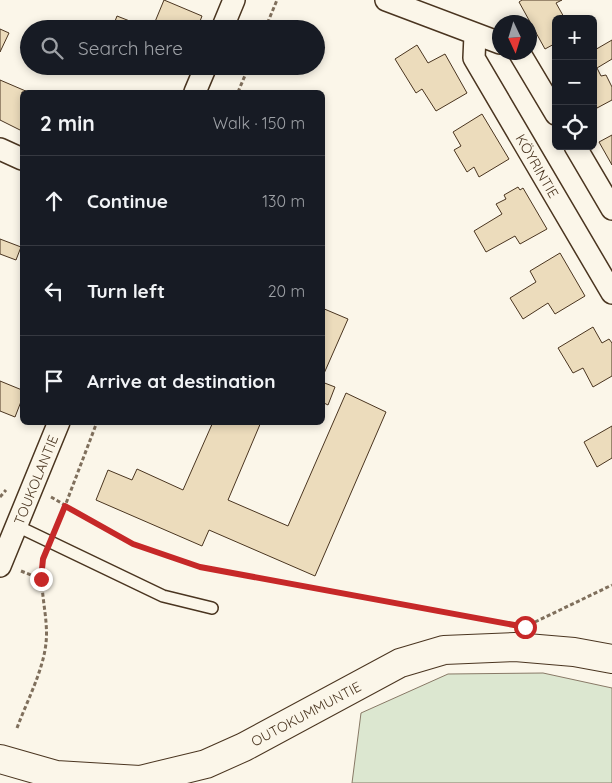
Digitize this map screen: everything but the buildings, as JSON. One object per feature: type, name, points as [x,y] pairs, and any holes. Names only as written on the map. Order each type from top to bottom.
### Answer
[{"type":"main road","name":"OUTOKUMMUNTIE","points":[[0,759],[56,775],[140,780],[206,764],[244,747],[400,663],[444,650],[515,647],[574,652],[612,659]]},
{"type":"street","points":[[226,20],[234,0]]},
{"type":"street","points":[[386,0],[492,40]]},
{"type":"street","name":"KÖYRINTIE","points":[[475,34],[474,58],[612,294]]},
{"type":"street","points":[[524,60],[552,107]]},
{"type":"street","points":[[196,90],[202,75]]},
{"type":"street","points":[[0,149],[20,158]]},
{"type":"street","points":[[577,150],[612,209]]},
{"type":"street","name":"TOUKOLANTIE","points":[[0,566],[8,521],[33,487],[58,425]]},
{"type":"lane","points":[[8,521],[51,544],[163,596],[212,608]]},
{"type":"path","points":[[269,20],[277,0]]},
{"type":"path","points":[[239,90],[245,75]]},
{"type":"path","points":[[17,728],[36,678],[46,643],[41,579],[43,559],[51,544],[96,425]]},
{"type":"path","points":[[0,497],[14,480],[33,487],[133,544],[200,567],[496,622]]},
{"type":"path","points":[[534,623],[612,585]]},
{"type":"green space","points":[[543,673],[612,688],[612,783],[352,783],[361,713],[448,674]]},
{"type":"route","points":[[41,579],[43,559],[51,544],[65,506],[133,544],[200,567],[525,627]]}]
